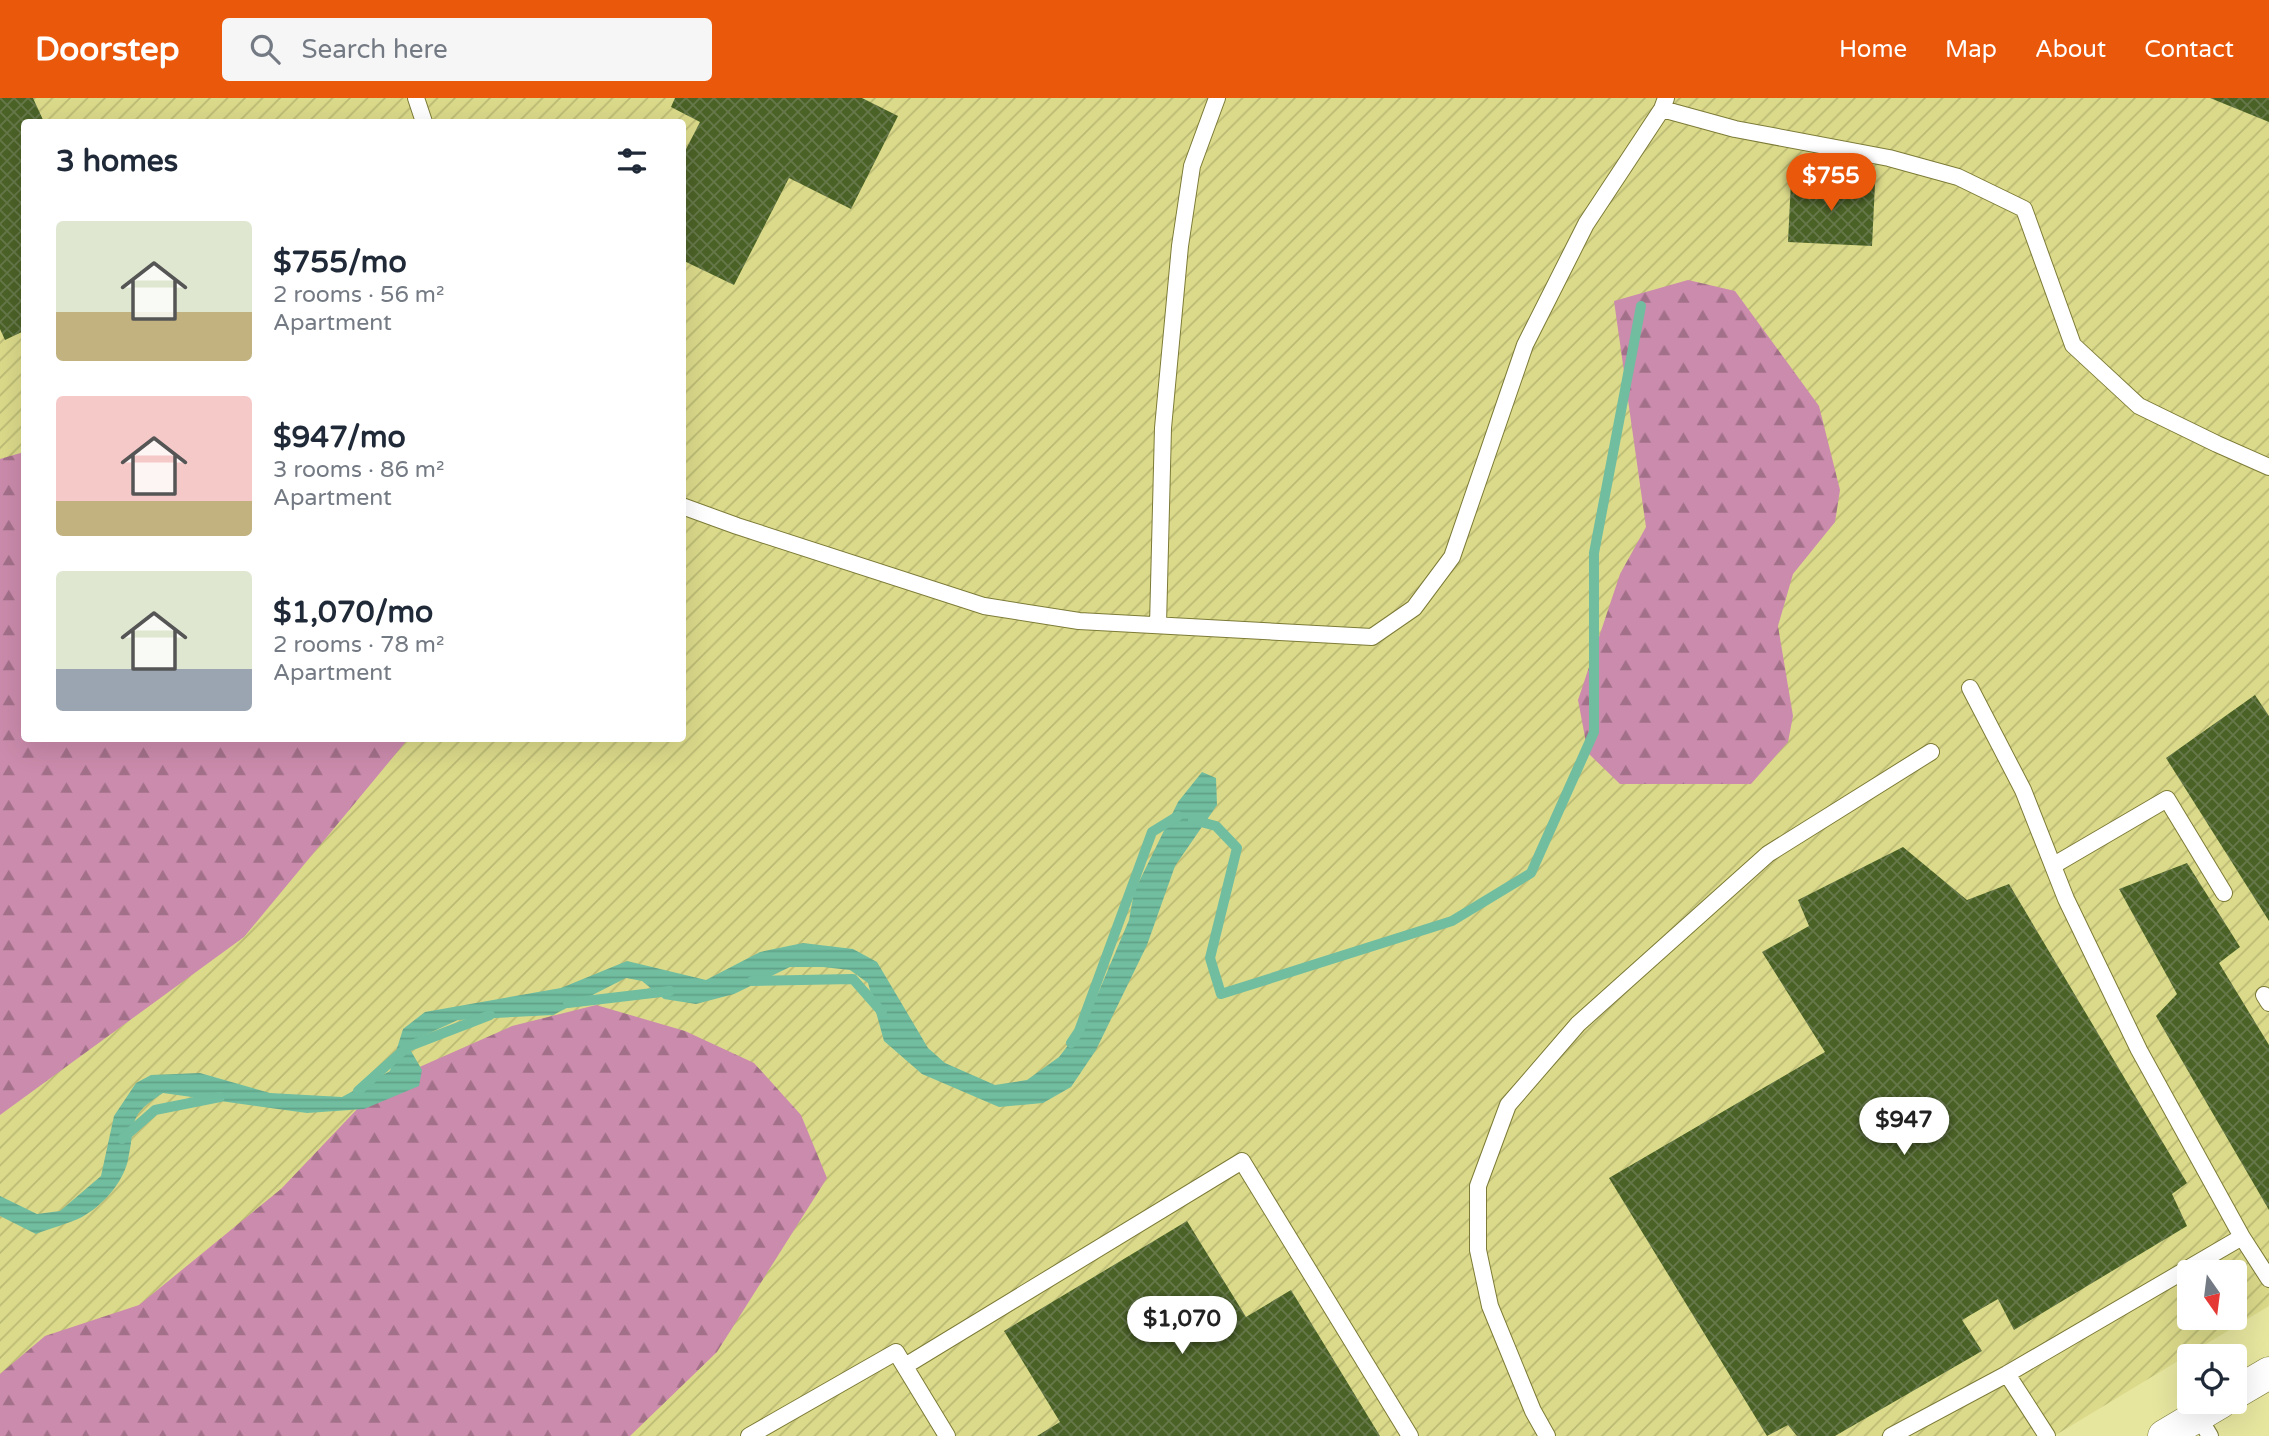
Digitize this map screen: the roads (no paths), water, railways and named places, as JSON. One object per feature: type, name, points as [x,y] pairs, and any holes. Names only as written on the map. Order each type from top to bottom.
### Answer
[{"type":"street","points":[[2247,1386],[2269,1373]]},
{"type":"street","points":[[2164,1436],[2210,1418]]},
{"type":"lane","points":[[416,98],[423,119]]},
{"type":"lane","points":[[1158,625],[1163,428],[1180,246],[1192,166],[1217,98]]},
{"type":"lane","points":[[686,507],[984,606],[1079,621],[1372,636],[1414,608],[1452,557],[1531,333],[1586,224],[1664,104],[1735,129],[1889,158],[1958,177],[2024,209],[2073,345],[2139,407],[2269,467]]},
{"type":"lane","points":[[1970,688],[2023,790],[2066,899],[2139,1050],[2242,1237],[2269,1279]]},
{"type":"lane","points":[[1548,1436],[1533,1411],[1490,1306],[1478,1250],[1478,1186],[1508,1105],[1578,1024],[1768,854],[1931,752]]},
{"type":"lane","points":[[2054,865],[2167,799],[2224,893]]},
{"type":"lane","points":[[905,1366],[1242,1161],[1409,1436]]},
{"type":"lane","points":[[1891,1436],[2007,1374],[2242,1237]]},
{"type":"lane","points":[[749,1436],[896,1352],[947,1436]]},
{"type":"lane","points":[[2007,1374],[2047,1436]]},
{"type":"waterway","points":[[1193,820],[1216,826],[1237,848],[1210,958],[1221,994],[1452,921],[1531,873],[1594,732],[1594,553],[1641,306]]},
{"type":"waterway","points":[[1071,1043],[1079,1031],[1152,832],[1178,816]]},
{"type":"waterway","points":[[752,981],[853,979],[882,1012]]},
{"type":"waterway","points":[[568,1003],[670,991]]},
{"type":"waterway","points":[[358,1091],[407,1047],[490,1015]]},
{"type":"waterway","points":[[122,1139],[155,1110],[220,1097]]}]
